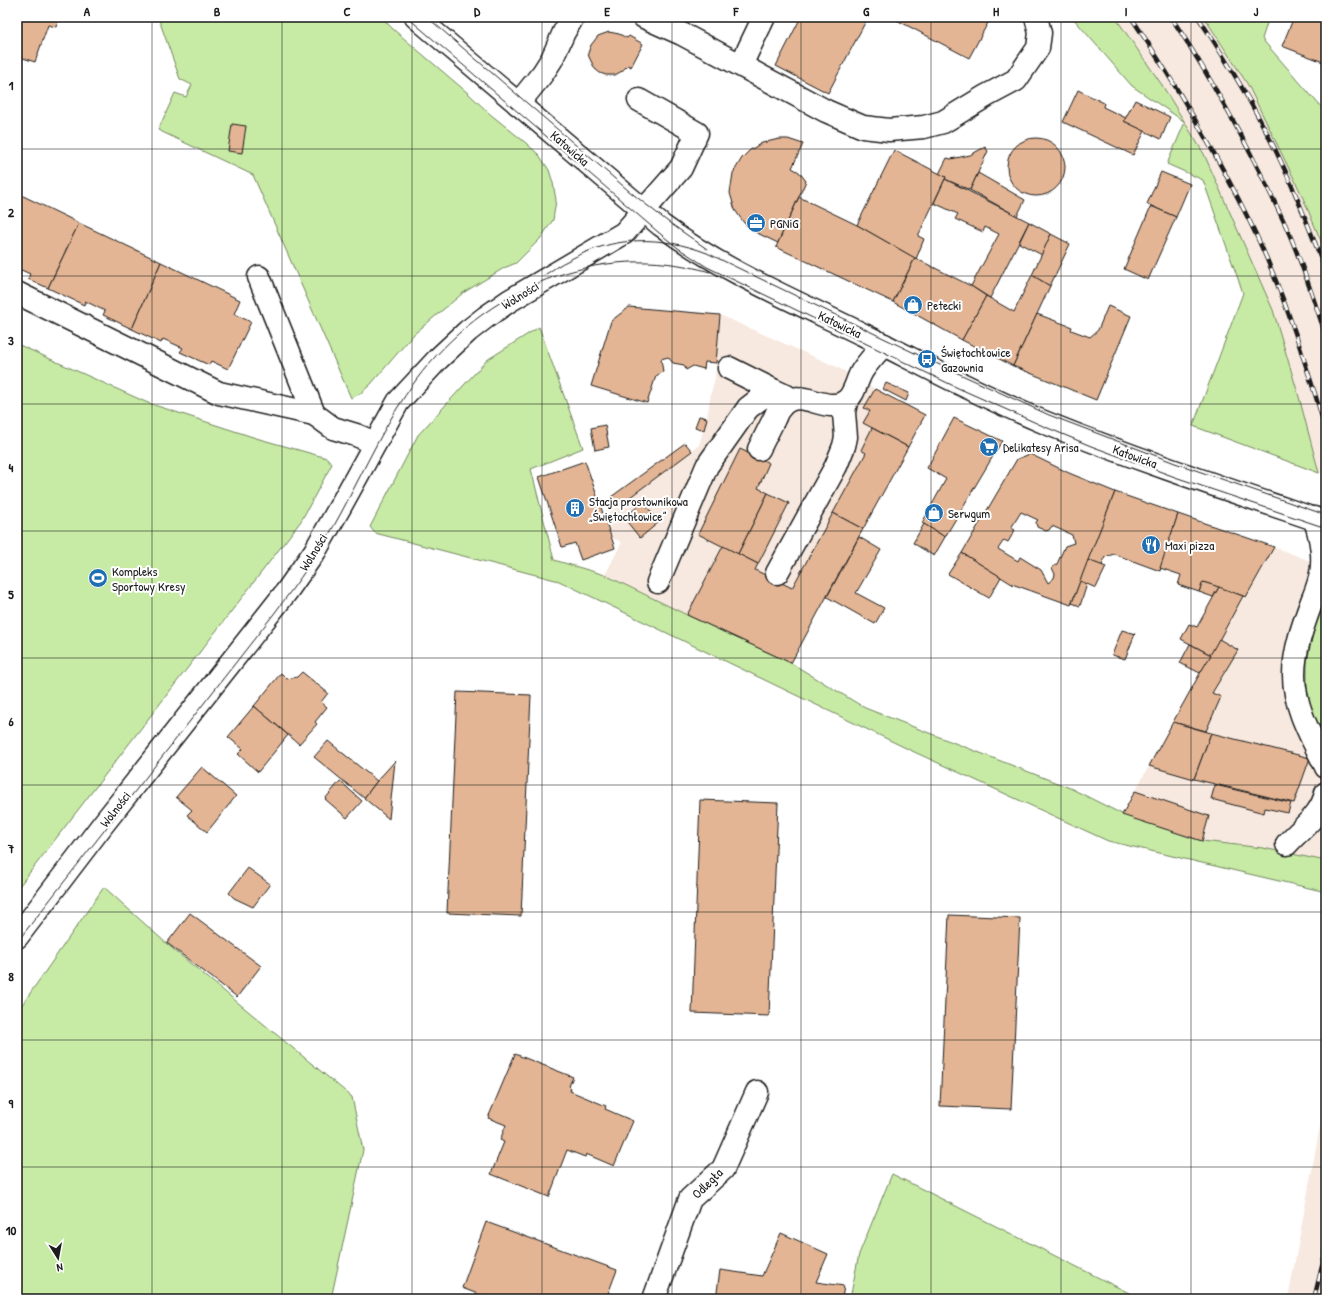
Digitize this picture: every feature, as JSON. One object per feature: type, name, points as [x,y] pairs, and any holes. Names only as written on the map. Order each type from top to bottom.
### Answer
[{"type":"street","name":"Katowicka","points":[[416,17],[643,211],[683,242],[710,258],[754,282],[960,383],[1045,422],[1140,458],[1320,520]]},
{"type":"street","points":[[518,104],[549,63],[573,17]]},
{"type":"street","points":[[644,17],[682,34],[826,111],[863,127],[889,130],[924,127],[943,122],[1016,80],[1038,48],[1040,33],[1036,17]]},
{"type":"street","points":[[740,65],[764,17]]},
{"type":"street","name":"Wolności","points":[[17,937],[104,823],[287,591],[315,551],[398,402],[438,359],[468,331],[509,301],[624,233],[681,168],[697,133],[639,100]]},
{"type":"street","points":[[259,277],[314,414]]},
{"type":"street","points":[[17,293],[219,393],[314,414],[333,428],[375,443]]},
{"type":"street","points":[[777,573],[836,466],[842,452],[846,437],[844,413],[846,401],[855,389],[862,371],[884,345]]},
{"type":"street","points":[[729,368],[792,397]]},
{"type":"street","points":[[658,582],[707,466],[748,408],[761,398],[772,395],[808,399],[818,404],[829,406],[846,401]]},
{"type":"street","points":[[759,449],[780,408],[792,397]]},
{"type":"street","points":[[1320,520],[1316,525],[1322,556],[1321,578],[1305,620],[1296,650],[1294,675],[1296,693],[1302,716],[1326,767]]},
{"type":"street","points":[[1288,844],[1298,831],[1312,820],[1324,800],[1326,793]]},
{"type":"street","name":"Odległa","points":[[654,1299],[690,1199],[723,1169],[757,1092]]},
{"type":"shaded area","points":[[1115,17],[1204,17],[1248,85],[1300,191],[1326,253],[1326,475],[1319,473],[1299,397],[1273,310],[1204,154],[1162,85]]},
{"type":"shaded area","points":[[720,315],[837,367],[925,415],[791,663],[605,575],[622,542],[612,538],[607,514],[699,445],[707,418],[715,378]]},
{"type":"shaded area","points":[[1274,547],[1326,567],[1326,599],[1314,628],[1311,712],[1326,735],[1326,861],[1263,848],[1202,841],[1122,815],[1243,596],[1246,597]]},
{"type":"shaded area","points":[[1326,1094],[1326,1299],[1288,1299]]},
{"type":"green space","points":[[158,17],[381,17],[490,114],[539,155],[549,170],[553,183],[556,200],[553,220],[540,239],[516,263],[504,268],[463,293],[414,334],[371,384],[361,393],[351,398],[253,175],[158,130],[175,93],[186,97],[192,85],[180,79]]},
{"type":"green space","points":[[1072,17],[1115,17],[1162,85],[1184,121],[1132,86]]},
{"type":"green space","points":[[1204,17],[1269,17],[1262,39],[1322,108],[1326,124],[1326,253],[1300,191],[1248,85]]},
{"type":"green space","points":[[1185,122],[1204,154],[1273,310],[1299,397],[1319,473],[1193,426],[1243,293],[1203,180],[1167,164]]},
{"type":"green space","points":[[539,327],[583,448],[531,469],[554,560],[605,575],[791,663],[865,708],[1070,788],[1122,814],[1202,841],[1263,848],[1326,861],[1326,892],[1108,841],[910,750],[559,581],[375,533],[370,527],[418,435],[487,360]]},
{"type":"green space","points":[[17,344],[148,403],[256,438],[327,458],[332,464],[301,521],[17,889]]},
{"type":"green space","points":[[1326,599],[1326,735],[1311,712],[1307,690],[1307,661],[1314,628]]},
{"type":"green space","points":[[104,887],[167,944],[352,1097],[363,1150],[331,1299],[17,1299],[17,1012]]},
{"type":"green space","points":[[892,1174],[1141,1299],[850,1299],[859,1254]]},
{"type":"building","points":[[20,17],[60,17],[56,27],[48,25],[35,62],[17,56],[17,26]]},
{"type":"building","points":[[801,17],[868,17],[828,93],[776,66]]},
{"type":"building","points":[[891,17],[991,17],[969,58]]},
{"type":"building","points":[[1294,17],[1326,17],[1326,55],[1323,62],[1282,46]]},
{"type":"building","points":[[609,32],[619,34],[627,38],[629,36],[643,44],[631,67],[628,65],[615,75],[606,75],[595,69],[588,53],[591,45],[598,36]]},
{"type":"building","points":[[1078,90],[1104,103],[1103,107],[1126,118],[1124,121],[1145,131],[1133,155],[1063,122]]},
{"type":"building","points":[[1135,100],[1170,117],[1161,139],[1124,121]]},
{"type":"building","points":[[232,124],[246,126],[242,153],[228,151]]},
{"type":"building","points":[[1036,138],[1047,140],[1060,151],[1063,156],[1065,167],[1063,178],[1052,191],[1047,194],[1036,196],[1025,194],[1012,183],[1009,178],[1007,167],[1009,156],[1020,143],[1025,140]]},
{"type":"building","points":[[779,139],[788,139],[803,144],[792,168],[799,172],[806,181],[778,243],[755,232],[744,223],[735,210],[730,193],[733,173],[742,158],[750,150],[762,143]]},
{"type":"building","points":[[985,147],[988,151],[970,190],[945,179],[946,177],[939,174],[947,158],[951,159],[970,155]]},
{"type":"building","points":[[894,150],[946,177],[918,236],[924,239],[916,259],[857,225]]},
{"type":"building","points":[[1161,172],[1190,184],[1176,217],[1147,204]]},
{"type":"building","points":[[978,173],[1025,200],[1017,216],[970,190]]},
{"type":"building","points":[[945,179],[1029,222],[990,298],[971,286],[999,234],[985,227],[983,232],[955,219],[958,214],[934,203]]},
{"type":"building","points":[[17,193],[79,223],[48,288],[28,279],[30,274],[17,268]]},
{"type":"building","points":[[799,197],[857,225],[915,258],[893,302],[776,247]]},
{"type":"building","points":[[1151,206],[1176,217],[1148,280],[1124,269]]},
{"type":"building","points":[[1029,222],[1051,234],[1042,255],[1019,243]]},
{"type":"building","points":[[79,223],[161,262],[132,329],[103,315],[105,311],[85,301],[84,305],[48,288]]},
{"type":"building","points":[[1051,234],[1070,244],[1050,286],[1032,275]]},
{"type":"building","points":[[915,258],[971,286],[986,296],[962,340],[893,302]]},
{"type":"building","points":[[161,262],[240,300],[234,314],[251,322],[228,369],[211,361],[209,365],[180,352],[183,348],[163,339],[161,343],[132,329]]},
{"type":"building","points":[[1032,275],[1050,286],[1013,366],[962,340],[986,296],[1014,312]]},
{"type":"building","points":[[1108,306],[1131,316],[1096,400],[1013,366],[1037,314],[1072,327],[1071,330],[1090,337],[1098,330]]},
{"type":"building","points":[[629,307],[720,315],[716,363],[705,362],[704,369],[693,366],[686,370],[684,365],[673,363],[668,357],[661,359],[663,372],[656,376],[647,403],[591,386],[611,321]]},
{"type":"building","points":[[886,383],[909,393],[906,401],[883,389]]},
{"type":"building","points":[[875,389],[925,415],[908,447],[863,423],[870,411],[864,408]]},
{"type":"building","points":[[699,416],[707,418],[704,430],[695,427]]},
{"type":"building","points":[[954,418],[1002,441],[945,537],[922,523],[946,479],[927,468]]},
{"type":"building","points":[[605,425],[609,447],[595,450],[591,428]]},
{"type":"building","points":[[872,428],[908,447],[863,529],[833,513],[866,453],[861,450]]},
{"type":"building","points":[[685,443],[692,451],[618,506],[611,497]]},
{"type":"building","points":[[740,449],[769,463],[758,488],[768,493],[738,554],[698,534]]},
{"type":"building","points":[[1030,454],[1069,473],[1115,492],[1071,605],[1012,584],[962,553],[1017,459]],"holes":[[[1021,512],[1038,520],[1036,522],[1037,527],[1046,531],[1052,526],[1072,535],[1074,543],[1065,546],[1057,564],[1052,568],[1055,574],[1054,578],[1048,583],[1041,570],[1020,557],[1018,561],[998,549],[1004,540],[1008,542],[1015,530],[1011,528]]]},
{"type":"building","name":"Stacja prostownikowa „Świętochłowice”","points":[[585,461],[615,548],[581,560],[575,543],[562,547],[539,477]]},
{"type":"building","points":[[1115,492],[1178,514],[1160,571],[1114,554],[1105,557],[1102,566],[1088,560]]},
{"type":"building","points":[[768,493],[789,503],[758,564],[738,554]]},
{"type":"building","points":[[643,502],[659,522],[640,538],[624,518]]},
{"type":"building","points":[[833,513],[863,529],[791,663],[687,615],[723,546],[758,564],[755,570],[792,588]]},
{"type":"building","points":[[1178,514],[1274,547],[1246,597],[1203,582],[1199,592],[1178,585],[1181,575],[1160,568]]},
{"type":"building","points":[[924,524],[945,537],[934,556],[913,543]]},
{"type":"building","points":[[859,537],[881,550],[856,593],[884,608],[875,624],[827,597]]},
{"type":"building","points":[[962,553],[1001,577],[989,598],[948,574]]},
{"type":"building","points":[[1088,560],[1106,567],[1096,588],[1080,581]]},
{"type":"building","points":[[1080,581],[1087,584],[1080,606],[1072,603]]},
{"type":"building","points":[[1203,582],[1219,587],[1213,597],[1199,592]]},
{"type":"building","points":[[1219,587],[1243,596],[1211,655],[1181,639],[1189,624],[1197,627]]},
{"type":"building","points":[[1122,630],[1135,634],[1125,659],[1112,655]]},
{"type":"building","points":[[1219,639],[1238,650],[1212,693],[1221,697],[1206,731],[1173,722]]},
{"type":"building","points":[[1190,644],[1211,655],[1200,673],[1180,663]]},
{"type":"building","points":[[302,672],[328,693],[321,702],[327,707],[315,722],[317,724],[299,744],[254,706],[281,673],[287,679],[297,677]]},
{"type":"building","points":[[457,692],[531,695],[521,916],[447,913]]},
{"type":"building","points":[[254,706],[288,735],[258,772],[238,754],[243,749],[228,737]]},
{"type":"building","points":[[1173,722],[1211,733],[1194,779],[1149,766]]},
{"type":"building","points":[[1211,733],[1310,758],[1294,803],[1194,779]]},
{"type":"building","points":[[328,741],[377,781],[364,798],[314,757]]},
{"type":"building","points":[[395,761],[389,819],[364,798]]},
{"type":"building","points":[[202,767],[236,796],[207,832],[187,815],[192,810],[176,797]]},
{"type":"building","points":[[340,781],[362,801],[347,818],[325,799]]},
{"type":"building","points":[[1215,785],[1291,803],[1288,813],[1265,808],[1264,813],[1211,799]]},
{"type":"building","points":[[1135,791],[1209,816],[1202,841],[1122,815]]},
{"type":"building","points":[[700,800],[778,803],[769,1016],[692,1013]]},
{"type":"building","points":[[248,868],[270,884],[253,907],[234,898],[229,893]]},
{"type":"building","points":[[190,913],[261,966],[237,997],[167,943]]},
{"type":"building","points":[[949,915],[1020,918],[1011,1109],[940,1106]]},
{"type":"building","points":[[515,1054],[573,1077],[569,1086],[571,1088],[570,1091],[606,1106],[605,1109],[633,1121],[614,1166],[586,1154],[585,1157],[567,1150],[549,1197],[491,1174],[504,1142],[500,1140],[506,1125],[488,1118]]},
{"type":"building","points":[[486,1222],[617,1270],[606,1299],[491,1299],[462,1288]]},
{"type":"building","points":[[781,1233],[828,1254],[816,1282],[844,1286],[842,1299],[716,1299],[720,1270],[762,1276]]},
{"type":"tram line","points":[[407,17],[658,232],[678,248],[707,267],[958,388],[1043,426],[1091,446],[1175,477],[1326,528]]},
{"type":"tram line","points":[[427,17],[629,191],[667,221],[707,249]]},
{"type":"tram line","points":[[543,276],[562,263],[586,252],[620,242],[655,241],[689,247],[707,253],[927,359],[1049,415],[1175,463],[1326,515]]},
{"type":"tram line","points":[[17,942],[273,615],[300,578],[334,526],[376,445],[405,396],[416,380],[444,348],[475,320],[509,297],[546,280],[586,268],[626,262],[668,263],[710,272]]},
{"type":"railway","points":[[1131,17],[1194,118],[1223,169],[1258,239],[1281,293],[1294,330],[1322,416],[1326,433]]},
{"type":"railway","points":[[1171,17],[1217,92],[1271,195],[1296,250],[1326,336]]},
{"type":"railway","points":[[1198,17],[1221,53],[1264,127],[1283,166],[1326,271]]},
{"type":"railway","points":[[1314,1299],[1326,1250]]},
{"type":"place","name":"PGNiG","points":[[756,223]]},
{"type":"place","name":"Petecki","points":[[913,305]]},
{"type":"place","name":"Świętochłowice Gazownia","points":[[927,359]]},
{"type":"place","name":"Delikatesy Arisa","points":[[989,447]]},
{"type":"place","name":"Stacja prostownikowa „Świętochłowice”","points":[[575,508]]},
{"type":"place","name":"Serwgum","points":[[934,513]]},
{"type":"place","name":"Maxi pizza","points":[[1151,545]]},
{"type":"place","name":"Kompleks Sportowy Kresy","points":[[98,578]]}]
